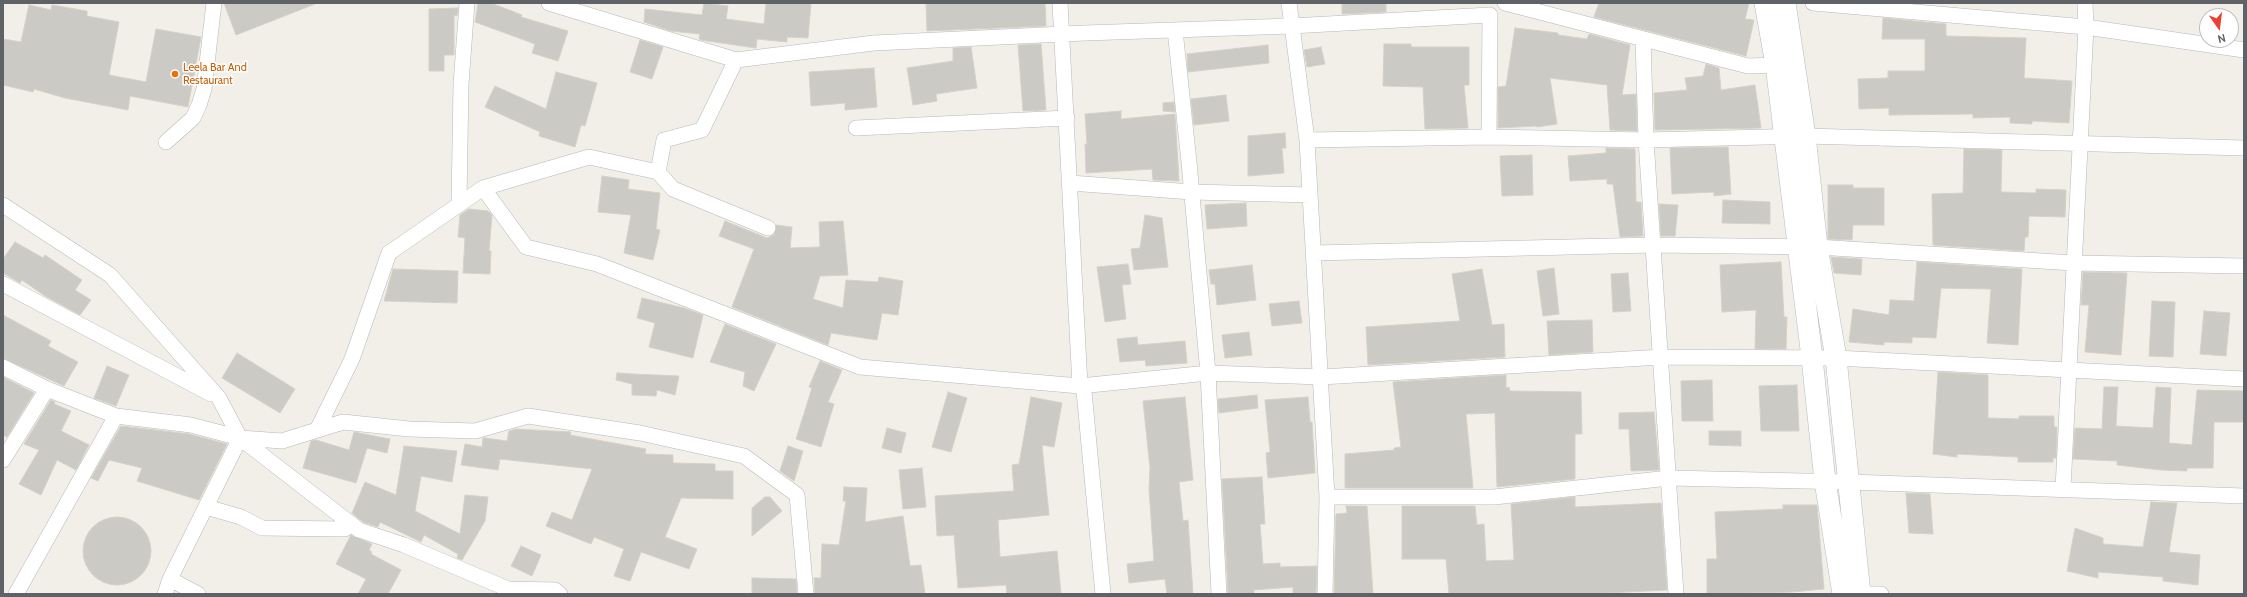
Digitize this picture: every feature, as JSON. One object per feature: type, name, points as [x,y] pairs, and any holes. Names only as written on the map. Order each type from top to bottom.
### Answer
[{"type":"main road","points":[[1765,3],[1776,65],[1783,136],[1807,247],[1836,358],[1849,482],[1851,594]]},
{"type":"main road","points":[[1785,3],[1797,69],[1806,136],[1807,247],[1812,358],[1825,481],[1851,594]]},
{"type":"street","points":[[166,142],[193,118],[199,105],[204,89],[214,3]]},
{"type":"street","points":[[459,203],[461,84],[467,3]]},
{"type":"street","points":[[549,3],[736,60],[874,43],[1061,34],[1291,26],[1489,9],[1489,137]]},
{"type":"street","points":[[1060,3],[1080,386],[1084,391],[1103,594]]},
{"type":"street","points":[[1289,3],[1307,140],[1314,253],[1327,498],[1325,594]]},
{"type":"street","points":[[1505,3],[1748,66],[1776,65],[1797,69]]},
{"type":"street","points":[[1813,3],[2086,27],[2244,50]]},
{"type":"street","points":[[2063,489],[2086,27],[2085,3]]},
{"type":"street","points":[[1174,30],[1192,192],[1208,373],[1219,594]]},
{"type":"street","points":[[1643,39],[1646,140],[1662,357],[1676,594]]},
{"type":"street","points":[[658,172],[664,140],[702,130],[736,60]]},
{"type":"street","points":[[856,128],[1067,118]]},
{"type":"street","points":[[1307,140],[1489,137],[1646,140],[1806,136],[2244,148]]},
{"type":"street","points":[[318,430],[352,359],[389,254],[459,203],[483,188],[589,157],[658,172],[673,189],[768,228]]},
{"type":"street","points":[[1070,183],[1192,192],[1310,195]]},
{"type":"street","points":[[483,188],[526,247],[597,264],[860,367],[1080,386],[1208,373],[1321,377],[1662,357],[1836,358],[2069,372],[2244,379]]},
{"type":"street","points":[[3,205],[110,274],[219,398],[240,438],[359,530],[404,545],[508,589],[555,590],[560,594]]},
{"type":"street","points":[[1314,253],[1654,246],[1807,247],[2074,263],[2244,266]]},
{"type":"street","points":[[3,284],[219,398]]},
{"type":"street","points":[[5,374],[116,416],[191,425],[240,438],[282,441],[343,422],[409,429],[475,431],[528,416],[640,433],[744,456],[797,495],[806,594]]},
{"type":"street","points":[[5,451],[47,390]]},
{"type":"street","points":[[16,594],[116,416]]},
{"type":"street","points":[[165,594],[170,579],[240,438]]},
{"type":"street","points":[[1327,498],[1494,497],[1669,478],[1825,481],[2244,496]]},
{"type":"street","points":[[206,507],[241,517],[262,528],[345,529],[352,524]]},
{"type":"street","points":[[170,579],[198,594]]},
{"type":"street","points":[[1838,594],[1881,594]]},
{"type":"building","points":[[224,3],[315,3],[315,4],[236,35]]},
{"type":"building","points":[[478,3],[491,3],[522,15],[521,17],[568,31],[558,61],[532,53],[535,44],[475,22]]},
{"type":"building","points":[[704,3],[728,6],[726,19],[764,24],[766,3],[811,3],[808,38],[787,37],[787,42],[757,39],[756,48],[701,40],[699,39],[700,34],[671,31],[644,22],[645,9],[702,15]]},
{"type":"building","points":[[926,3],[1045,3],[1046,26],[927,31]]},
{"type":"building","points":[[1342,3],[1386,3],[1386,12],[1342,14]]},
{"type":"building","points":[[1599,3],[1749,3],[1745,19],[1754,20],[1746,56],[1594,17]]},
{"type":"building","points":[[29,5],[51,10],[52,5],[87,11],[87,16],[119,22],[109,75],[146,82],[156,29],[201,37],[188,107],[130,96],[128,110],[65,98],[34,89],[33,92],[3,85],[3,39],[21,42]]},
{"type":"building","points":[[458,8],[457,16],[454,15],[454,55],[444,55],[444,71],[429,71],[429,9]]},
{"type":"building","points":[[1883,18],[1946,24],[1946,36],[2026,38],[2024,78],[2072,81],[2069,123],[2032,121],[2032,124],[2010,123],[2010,117],[1973,118],[1973,114],[1889,115],[1889,108],[1859,109],[1858,79],[1888,78],[1888,71],[1925,71],[1925,39],[1882,39]]},
{"type":"building","points":[[1515,28],[1558,33],[1558,35],[1587,39],[1589,34],[1630,45],[1622,95],[1636,94],[1637,131],[1610,130],[1607,85],[1550,78],[1557,124],[1537,127],[1498,128],[1498,87],[1506,86]]},
{"type":"building","points":[[640,40],[663,47],[652,79],[630,72]]},
{"type":"building","points":[[1041,44],[1046,110],[1023,111],[1018,45]]},
{"type":"building","points":[[1384,44],[1411,44],[1411,47],[1469,47],[1469,85],[1464,85],[1468,128],[1425,129],[1423,87],[1383,86]]},
{"type":"building","points":[[1268,45],[1269,63],[1188,72],[1187,54]]},
{"type":"building","points":[[971,47],[977,88],[936,94],[937,101],[913,105],[907,68],[953,61],[953,48]]},
{"type":"building","points":[[1321,47],[1325,64],[1307,67],[1304,50]]},
{"type":"building","points":[[1706,64],[1719,68],[1721,90],[1755,85],[1761,128],[1655,130],[1654,93],[1687,90],[1685,78],[1703,76]]},
{"type":"building","points":[[874,68],[877,107],[845,110],[845,103],[811,106],[809,72]]},
{"type":"building","points":[[556,72],[597,83],[585,126],[581,125],[575,147],[539,136],[540,132],[485,107],[495,86],[546,109]]},
{"type":"building","points":[[1226,95],[1229,121],[1194,125],[1191,99]]},
{"type":"building","points":[[1174,102],[1175,112],[1163,111],[1163,103]]},
{"type":"building","points":[[1121,111],[1121,119],[1175,114],[1179,181],[1153,180],[1152,169],[1086,173],[1085,144],[1087,144],[1085,114]]},
{"type":"building","points":[[1285,133],[1286,148],[1282,148],[1284,173],[1248,176],[1248,136]]},
{"type":"building","points":[[1728,147],[1731,194],[1714,196],[1714,192],[1672,194],[1670,148]]},
{"type":"building","points":[[1606,148],[1635,149],[1636,202],[1641,202],[1643,236],[1620,237],[1613,184],[1607,184],[1607,179],[1570,181],[1568,156],[1606,153]]},
{"type":"building","points":[[1964,149],[2002,150],[2001,192],[2036,193],[2036,189],[2066,190],[2065,217],[2029,216],[2028,237],[2025,237],[2024,251],[1933,245],[1932,194],[1963,193]]},
{"type":"building","points":[[1532,155],[1533,195],[1502,196],[1500,156]]},
{"type":"building","points":[[602,176],[629,180],[628,189],[660,193],[656,229],[660,230],[653,260],[624,253],[631,215],[598,212]]},
{"type":"building","points":[[1828,185],[1853,185],[1853,188],[1884,188],[1884,225],[1853,225],[1852,240],[1828,239]]},
{"type":"building","points":[[1723,200],[1770,202],[1770,224],[1722,223]]},
{"type":"building","points":[[1246,203],[1247,226],[1207,229],[1205,205]]},
{"type":"building","points":[[1659,204],[1678,205],[1675,236],[1661,236]]},
{"type":"building","points":[[469,209],[488,211],[492,215],[489,251],[491,251],[490,274],[463,273],[465,238],[458,237],[460,215]]},
{"type":"building","points":[[1145,215],[1162,218],[1168,267],[1134,270],[1131,249],[1140,248]]},
{"type":"building","points":[[725,221],[767,238],[774,235],[776,225],[792,227],[790,248],[820,247],[819,222],[843,221],[848,275],[820,276],[813,299],[843,308],[846,280],[878,282],[879,277],[903,281],[898,315],[882,313],[877,340],[831,333],[828,345],[732,307],[754,249],[719,236]]},
{"type":"building","points":[[15,242],[43,258],[45,255],[82,280],[75,290],[91,300],[80,315],[45,296],[22,280],[20,283],[3,273],[3,259]]},
{"type":"building","points":[[1831,257],[1862,259],[1861,275],[1834,273]]},
{"type":"building","points":[[1781,262],[1784,317],[1787,317],[1786,349],[1755,349],[1756,310],[1722,312],[1720,265]]},
{"type":"building","points":[[1917,262],[2022,269],[2018,345],[1987,343],[1991,289],[1941,288],[1936,338],[1912,337],[1912,343],[1884,342],[1884,345],[1849,342],[1853,309],[1889,315],[1890,300],[1914,301]]},
{"type":"building","points":[[1128,264],[1131,284],[1122,285],[1126,319],[1105,322],[1097,267]]},
{"type":"building","points":[[1252,265],[1256,300],[1217,305],[1215,284],[1211,284],[1209,270]]},
{"type":"building","points":[[1554,268],[1559,314],[1543,316],[1537,271]]},
{"type":"building","points":[[393,269],[458,271],[457,303],[384,301]]},
{"type":"building","points":[[1482,269],[1492,325],[1504,324],[1505,357],[1368,365],[1366,327],[1460,321],[1452,274]]},
{"type":"building","points":[[2083,272],[2127,273],[2121,355],[2085,352],[2089,305],[2081,305]]},
{"type":"building","points":[[1628,273],[1631,311],[1613,312],[1611,274]]},
{"type":"building","points":[[642,298],[684,308],[703,315],[693,358],[649,347],[655,323],[637,318]]},
{"type":"building","points":[[1299,301],[1302,323],[1272,326],[1269,304]]},
{"type":"building","points":[[2152,301],[2175,302],[2173,357],[2149,356]]},
{"type":"building","points":[[2204,311],[2230,313],[2226,356],[2200,354]]},
{"type":"building","points":[[3,315],[51,341],[48,346],[78,362],[64,386],[3,358]]},
{"type":"building","points":[[1592,320],[1593,352],[1549,355],[1547,321]]},
{"type":"building","points":[[725,324],[776,344],[754,391],[743,386],[745,372],[710,362]]},
{"type":"building","points":[[1249,332],[1252,355],[1225,358],[1222,335]]},
{"type":"building","points":[[1137,337],[1138,345],[1185,341],[1187,363],[1146,366],[1145,360],[1120,362],[1117,339]]},
{"type":"building","points":[[237,353],[295,389],[280,413],[222,378]]},
{"type":"building","points":[[820,361],[842,370],[828,402],[834,404],[821,447],[796,439],[812,388],[809,387]]},
{"type":"building","points":[[107,366],[129,375],[116,406],[94,398]]},
{"type":"building","points":[[1938,372],[1988,375],[1988,418],[2019,419],[2019,416],[2054,416],[2054,427],[2057,427],[2056,458],[2053,458],[2053,462],[2018,462],[2018,457],[1957,454],[1957,457],[1933,454]]},
{"type":"building","points":[[617,373],[679,376],[675,395],[657,390],[656,396],[632,395],[632,384],[616,380]]},
{"type":"building","points":[[1506,375],[1506,388],[1509,387],[1510,391],[1581,392],[1582,434],[1575,434],[1575,479],[1497,487],[1495,413],[1466,414],[1473,488],[1345,488],[1345,454],[1394,450],[1394,448],[1401,447],[1393,382]]},
{"type":"building","points":[[3,377],[34,393],[7,437],[3,435]]},
{"type":"building","points":[[1712,380],[1713,421],[1682,421],[1681,381]]},
{"type":"building","points":[[1797,385],[1799,431],[1761,431],[1759,386]]},
{"type":"building","points":[[2104,387],[2118,387],[2116,426],[2153,428],[2156,387],[2171,388],[2169,443],[2192,445],[2197,390],[2244,391],[2244,422],[2214,422],[2213,468],[2187,468],[2187,471],[2161,470],[2117,465],[2117,461],[2073,459],[2075,428],[2102,429]]},
{"type":"building","points":[[948,392],[967,398],[951,452],[932,447]]},
{"type":"building","points":[[1257,395],[1258,408],[1219,413],[1218,399]]},
{"type":"building","points":[[1031,397],[1062,403],[1054,447],[1042,445],[1049,515],[998,520],[1000,557],[1057,551],[1061,594],[1007,594],[1006,585],[958,588],[954,535],[937,536],[935,496],[1014,491],[1012,465],[1019,464]]},
{"type":"building","points":[[1185,397],[1193,480],[1179,482],[1183,521],[1188,520],[1193,594],[1167,594],[1165,579],[1129,583],[1127,564],[1154,561],[1149,489],[1150,468],[1143,401]]},
{"type":"building","points":[[1308,397],[1310,422],[1312,422],[1315,473],[1268,478],[1266,453],[1270,452],[1265,400]]},
{"type":"building","points":[[51,400],[55,402],[54,404],[71,411],[61,431],[89,445],[76,470],[57,460],[41,495],[19,484],[39,450],[24,444]]},
{"type":"building","points":[[1654,412],[1659,470],[1631,471],[1629,429],[1619,429],[1619,413]]},
{"type":"building","points":[[121,426],[189,434],[227,444],[199,500],[137,481],[142,468],[109,460],[98,481],[91,478]]},
{"type":"building","points":[[887,428],[906,433],[901,453],[882,448]]},
{"type":"building","points":[[516,429],[571,432],[570,435],[646,449],[645,454],[673,455],[673,463],[715,464],[715,471],[733,471],[733,499],[681,498],[665,537],[697,549],[689,569],[641,552],[630,581],[614,576],[624,549],[594,537],[591,544],[546,526],[552,512],[572,520],[592,469],[500,459],[498,470],[461,465],[465,444],[482,447],[483,438],[507,441],[509,431]]},
{"type":"building","points":[[1709,431],[1741,431],[1741,446],[1709,445]]},
{"type":"building","points":[[354,432],[390,439],[387,453],[367,448],[356,483],[303,468],[311,441],[316,440],[349,450]]},
{"type":"building","points":[[404,446],[457,451],[452,482],[421,476],[415,511],[460,534],[465,495],[488,497],[485,521],[462,560],[457,558],[458,554],[424,535],[421,542],[380,522],[378,527],[363,522],[352,513],[365,482],[396,495]]},
{"type":"building","points":[[788,446],[803,451],[794,481],[780,471]]},
{"type":"building","points":[[922,468],[926,507],[903,509],[899,470]]},
{"type":"building","points":[[1262,477],[1265,524],[1260,524],[1263,564],[1280,563],[1280,567],[1317,566],[1316,594],[1293,594],[1293,587],[1254,590],[1254,594],[1228,594],[1222,479]]},
{"type":"building","points":[[844,487],[867,488],[865,522],[903,516],[910,566],[921,565],[925,594],[815,594],[814,578],[821,578],[822,544],[839,545],[846,501],[843,501]]},
{"type":"building","points":[[1906,493],[1930,494],[1933,534],[1909,533]]},
{"type":"building","points":[[765,497],[770,497],[782,511],[752,536],[752,508]]},
{"type":"building","points":[[1575,497],[1575,507],[1661,503],[1667,590],[1584,594],[1449,594],[1446,559],[1402,559],[1402,506],[1475,506],[1477,525],[1484,524],[1486,561],[1514,560],[1511,504]]},
{"type":"building","points":[[2151,502],[2177,503],[2169,552],[2200,555],[2198,585],[2163,581],[2163,577],[2098,572],[2098,578],[2067,571],[2075,528],[2103,538],[2103,544],[2143,547]]},
{"type":"building","points":[[1783,505],[1817,505],[1824,589],[1792,592],[1707,594],[1707,559],[1717,559],[1715,512],[1783,509]]},
{"type":"building","points":[[1346,506],[1367,506],[1373,594],[1334,594],[1336,514],[1347,513]]},
{"type":"building","points":[[117,517],[130,519],[141,527],[149,538],[151,551],[149,564],[141,575],[130,583],[117,585],[104,583],[93,575],[85,564],[83,551],[85,538],[93,527],[104,519]]},
{"type":"building","points":[[351,535],[372,544],[369,550],[372,552],[371,554],[401,570],[388,594],[358,594],[366,579],[336,564]]},
{"type":"building","points":[[521,546],[541,555],[532,576],[511,566]]},
{"type":"building","points":[[752,578],[796,579],[797,594],[752,594]]},
{"type":"place","name":"Leela Bar And Restaurant","points":[[175,74]]}]
